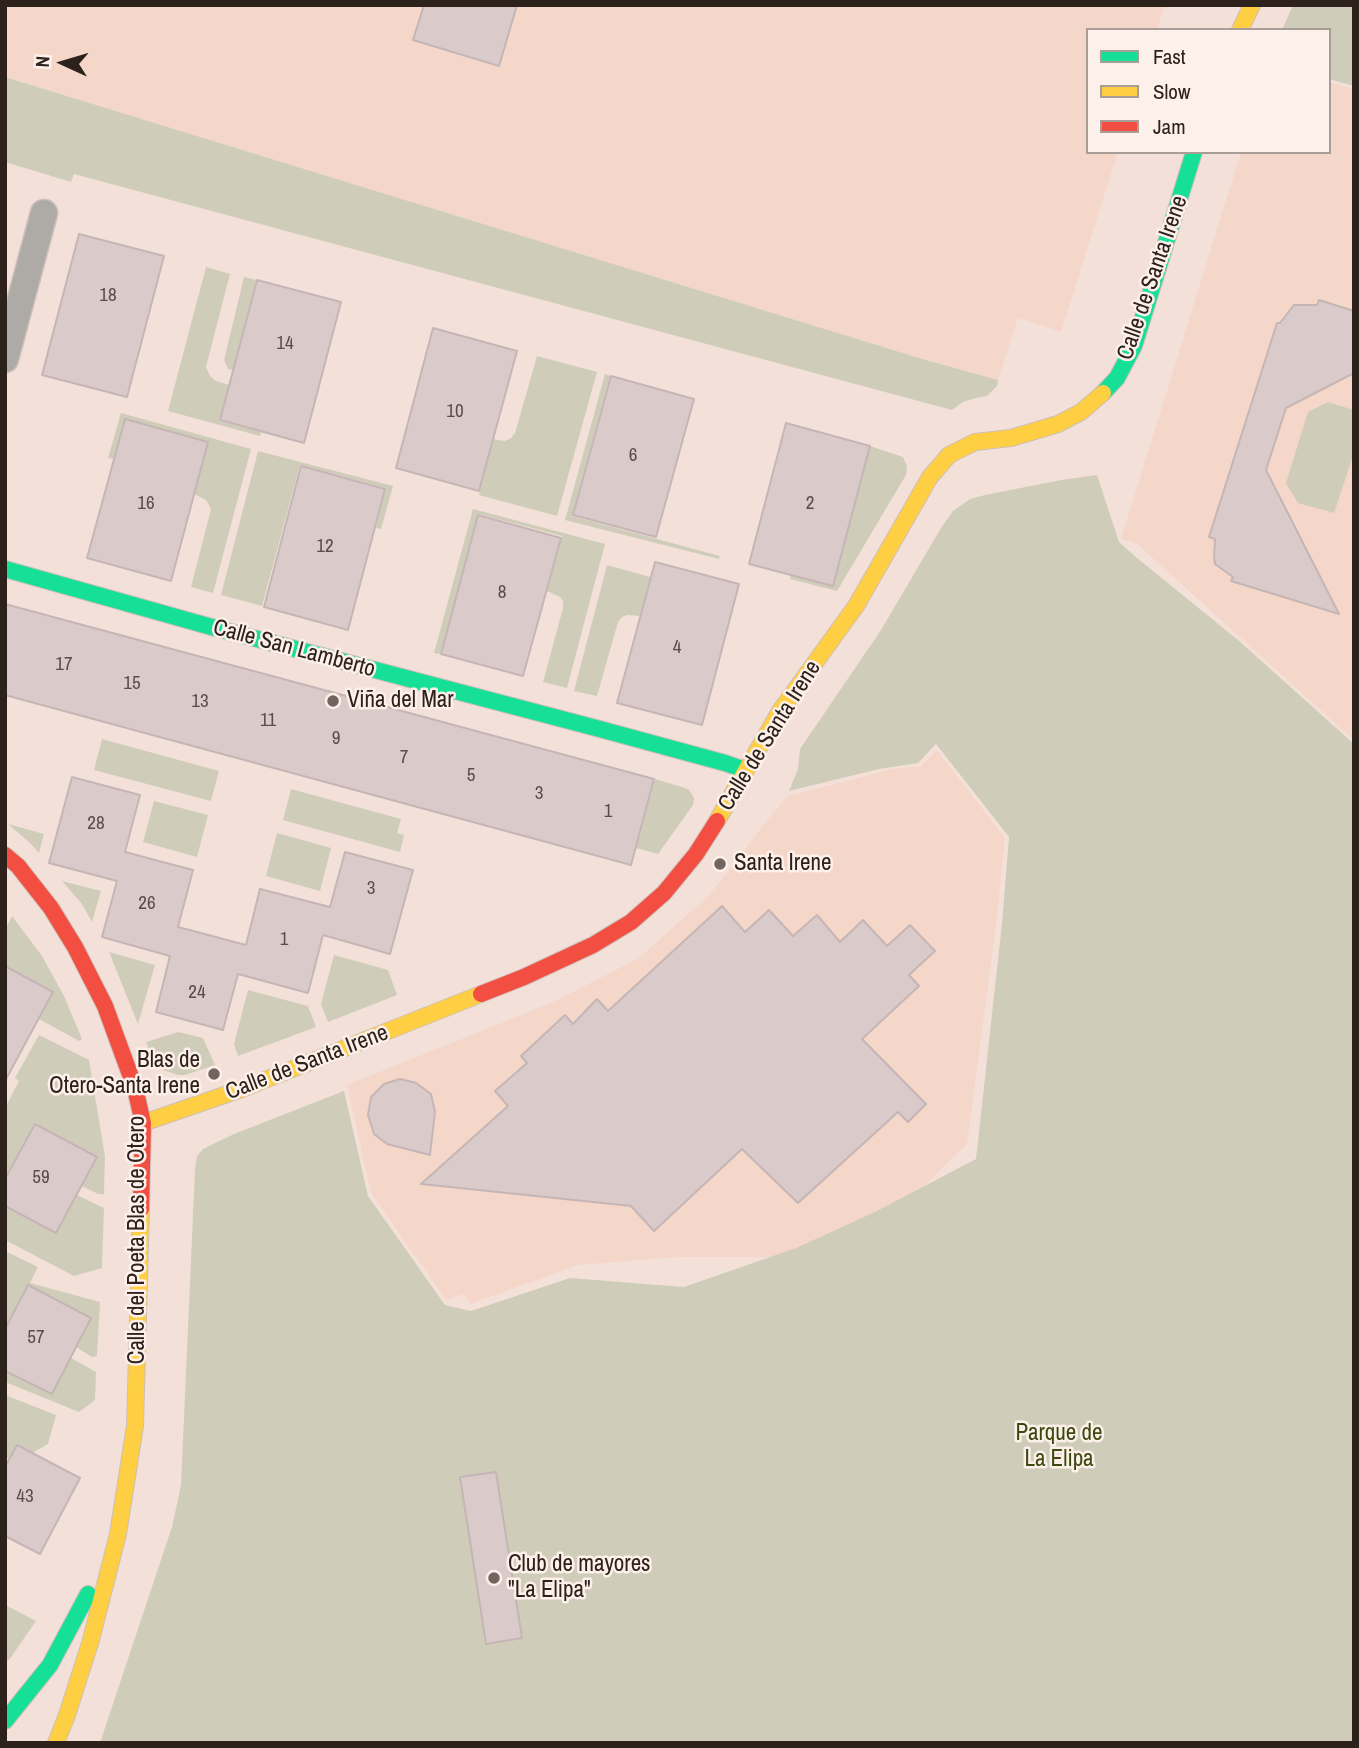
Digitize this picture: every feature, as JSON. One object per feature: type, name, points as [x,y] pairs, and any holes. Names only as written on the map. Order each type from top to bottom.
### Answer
[{"type":"street","points":[[1241,28],[1252,5]]},
{"type":"street","name":"Calle de Santa Irene","points":[[144,1123],[242,1089],[524,977],[593,946],[631,922],[664,893],[715,827],[780,711],[856,606],[930,477],[949,455],[975,442],[1011,438],[1058,424],[1097,400],[1117,378],[1134,346],[1193,154]]},
{"type":"street","points":[[5,359],[44,213]]},
{"type":"street","name":"Calle San Lamberto","points":[[5,569],[745,770]]},
{"type":"street","name":"Calle del Poeta Blas de Otero","points":[[5,855],[18,866],[51,908],[75,947],[104,1006],[135,1088],[144,1123],[135,1426],[118,1534],[91,1640],[56,1743]]},
{"type":"street","name":"Calle del Poeta Blas de Otero","points":[[5,1721],[50,1665],[118,1534]]},
{"type":"shaded area","points":[[5,5],[1165,5],[1158,28],[1086,28],[1086,154],[1117,154],[1061,332],[1018,318],[998,380],[5,77]]},
{"type":"shaded area","points":[[1331,83],[1354,89],[1354,740],[1137,544],[1121,539],[1240,154],[1331,154]]},
{"type":"shaded area","points":[[937,750],[1005,838],[967,1144],[851,1257],[676,1257],[578,1265],[470,1304],[463,1294],[446,1300],[371,1193],[347,1085],[557,1000],[639,958],[707,897],[788,796],[893,769],[921,766]]},
{"type":"green space","points":[[1293,5],[1354,5],[1354,86],[1331,80],[1331,28],[1283,28]]},
{"type":"green space","points":[[5,77],[998,380],[997,386],[987,396],[963,402],[952,410],[74,174],[71,182],[5,162]]},
{"type":"green space","points":[[206,267],[230,274],[206,367],[216,381],[229,385],[219,421],[261,432],[260,436],[168,411]]},
{"type":"green space","points":[[244,277],[256,280],[233,370],[228,369],[224,360]]},
{"type":"green space","points":[[537,356],[597,372],[557,516],[479,495],[493,439],[505,441],[515,433]]},
{"type":"green space","points":[[605,374],[610,376],[572,516],[720,556],[719,559],[565,520]]},
{"type":"green space","points":[[1328,402],[1354,410],[1354,453],[1334,513],[1298,503],[1286,483],[1308,412]]},
{"type":"green space","points":[[121,413],[251,449],[213,593],[191,587],[211,509],[206,500],[194,494],[207,442],[125,419],[114,459],[108,458]]},
{"type":"green space","points":[[870,446],[903,457],[907,466],[906,475],[837,591],[790,579],[791,575],[833,586]]},
{"type":"green space","points":[[258,451],[393,486],[381,529],[376,528],[386,488],[300,465],[262,606],[221,595]]},
{"type":"green space","name":"Parque de La Elipa","points":[[1097,475],[1119,542],[1238,640],[1354,744],[1354,1743],[100,1743],[172,1527],[181,1485],[195,1169],[197,1156],[203,1149],[344,1091],[368,1196],[445,1305],[471,1311],[570,1278],[684,1287],[796,1248],[875,1212],[976,1159],[1009,837],[936,744],[918,763],[879,769],[789,791],[798,769],[800,749],[881,630],[953,511],[970,499],[985,495]]},
{"type":"green space","points":[[473,509],[605,544],[567,688],[543,682],[563,608],[560,597],[547,591],[562,536],[479,514],[440,654],[434,653]]},
{"type":"green space","points":[[607,565],[650,577],[640,616],[627,615],[618,622],[597,696],[574,691]]},
{"type":"green space","points":[[102,739],[219,771],[211,801],[94,770]]},
{"type":"green space","points":[[655,779],[685,788],[694,798],[693,805],[658,854],[636,848]]},
{"type":"green space","points":[[291,789],[401,819],[397,833],[404,835],[400,852],[283,820]]},
{"type":"green space","points":[[154,801],[208,815],[197,857],[143,842]]},
{"type":"green space","points":[[8,824],[44,834],[39,853],[30,843]]},
{"type":"green space","points":[[277,833],[331,848],[320,891],[266,876]]},
{"type":"green space","points":[[62,881],[101,891],[92,922],[82,904]]},
{"type":"green space","points":[[12,916],[42,956],[64,996],[82,1039],[79,1041],[39,1019],[53,992],[5,966],[5,930]]},
{"type":"green space","points":[[109,952],[155,965],[138,1024]]},
{"type":"green space","points":[[334,955],[388,970],[397,995],[328,1022],[321,1004]]},
{"type":"green space","points":[[248,990],[308,1006],[316,1027],[238,1056],[234,1044]]},
{"type":"green space","points":[[178,1032],[203,1038],[215,1065],[185,1075],[163,1070],[153,1059],[146,1042]]},
{"type":"green space","points":[[39,1035],[89,1060],[105,1156],[104,1194],[82,1186],[97,1157],[35,1124],[5,1177],[5,1108],[19,1081],[15,1078]]},
{"type":"green space","points":[[77,1195],[104,1208],[102,1268],[74,1276],[5,1240],[5,1206],[56,1233]]},
{"type":"green space","points":[[5,1251],[38,1267],[30,1283],[100,1302],[97,1356],[92,1357],[76,1347],[91,1318],[29,1286],[5,1329]]},
{"type":"green space","points":[[71,1358],[96,1372],[95,1400],[79,1412],[5,1382],[5,1371],[52,1394]]},
{"type":"green space","points":[[5,1395],[56,1415],[48,1444],[32,1453],[17,1445],[10,1459],[5,1457]]},
{"type":"green space","points":[[5,1605],[36,1621],[6,1661]]},
{"type":"building","points":[[424,5],[517,5],[499,66],[413,40]]},
{"type":"building","points":[[79,234],[164,256],[127,397],[42,375]]},
{"type":"building","points":[[257,280],[341,302],[304,443],[220,420]]},
{"type":"building","points":[[1319,300],[1354,311],[1354,373],[1286,408],[1266,470],[1339,614],[1231,581],[1233,577],[1215,564],[1215,539],[1209,537],[1277,323],[1280,323],[1294,305],[1317,305]]},
{"type":"building","points":[[433,328],[517,351],[479,491],[396,468]]},
{"type":"building","points":[[611,376],[694,399],[656,537],[573,515]]},
{"type":"building","points":[[125,419],[208,442],[171,581],[87,558]]},
{"type":"building","points":[[786,423],[870,446],[833,586],[749,564]]},
{"type":"building","points":[[301,466],[385,489],[348,630],[264,607]]},
{"type":"building","points":[[478,515],[561,538],[523,676],[441,654]]},
{"type":"building","points":[[655,562],[739,584],[702,725],[617,703]]},
{"type":"building","points":[[5,604],[654,779],[631,865],[5,695]]},
{"type":"building","points":[[72,777],[140,795],[125,852],[193,870],[178,927],[246,945],[260,889],[330,907],[345,852],[413,870],[390,954],[323,935],[308,993],[238,974],[223,1030],[156,1012],[170,956],[102,937],[117,881],[49,863]]},
{"type":"building","points":[[722,906],[745,932],[769,910],[793,936],[817,915],[840,942],[863,920],[887,946],[910,925],[935,951],[909,975],[919,986],[862,1039],[926,1104],[908,1122],[898,1112],[798,1203],[742,1149],[654,1231],[631,1206],[421,1184],[508,1106],[495,1091],[527,1063],[521,1056],[565,1015],[573,1024],[597,999],[608,1011]]},
{"type":"building","points":[[5,966],[53,992],[5,1081]]},
{"type":"building","points":[[400,1079],[416,1083],[431,1094],[435,1112],[430,1155],[387,1144],[374,1134],[368,1115],[371,1097],[384,1084]]},
{"type":"building","points":[[35,1124],[97,1157],[56,1233],[5,1206],[5,1179]]},
{"type":"building","points":[[28,1285],[91,1318],[52,1394],[5,1371],[5,1329]]},
{"type":"building","points":[[17,1445],[80,1478],[40,1554],[5,1536],[5,1467]]},
{"type":"building","name":"Club de mayores \"La Elipa\"","points":[[496,1472],[522,1638],[486,1644],[460,1477]]},
{"type":"traffic: fast","points":[[1103,393],[1117,378],[1134,346],[1193,154]]},
{"type":"traffic: fast","points":[[5,569],[745,770]]},
{"type":"traffic: fast","points":[[5,1721],[50,1665],[88,1594]]},
{"type":"traffic: slow","points":[[1241,28],[1252,5]]},
{"type":"traffic: slow","points":[[717,821],[780,711],[856,606],[930,477],[949,455],[975,442],[1011,438],[1058,424],[1081,412],[1103,393]]},
{"type":"traffic: slow","points":[[143,1123],[242,1089],[481,994]]},
{"type":"traffic: slow","points":[[56,1743],[91,1640],[118,1534],[135,1426],[141,1209]]},
{"type":"traffic: jam","points":[[481,994],[593,945],[631,922],[664,893],[696,854],[717,821]]},
{"type":"traffic: jam","points":[[5,855],[18,866],[51,908],[75,947],[105,1006],[135,1088],[143,1123],[141,1209]]},
{"type":"place","name":"Viña del Mar","points":[[333,701]]},
{"type":"place","name":"Santa Irene","points":[[720,864]]},
{"type":"place","name":"Blas de Otero-Santa Irene","points":[[214,1074]]},
{"type":"place","name":"Club de mayores \"La Elipa\"","points":[[494,1578]]}]
